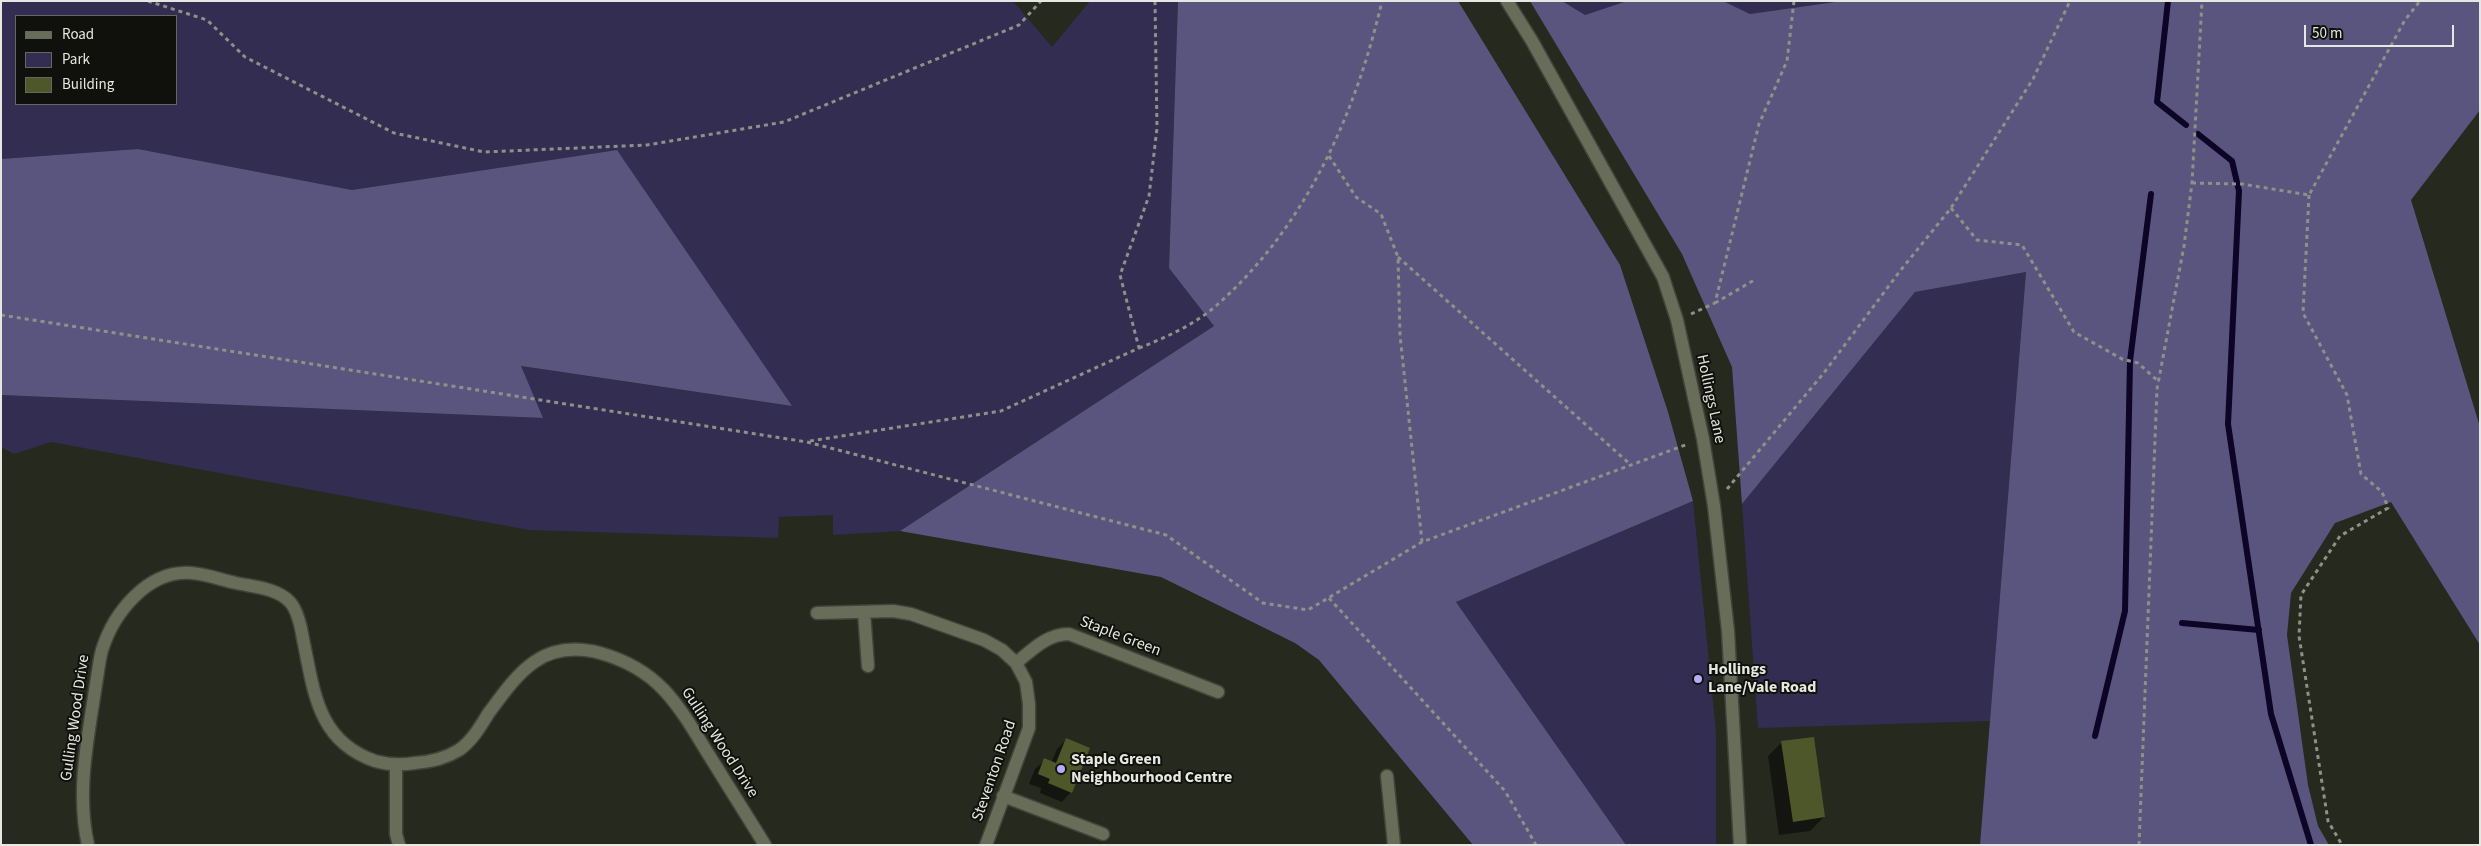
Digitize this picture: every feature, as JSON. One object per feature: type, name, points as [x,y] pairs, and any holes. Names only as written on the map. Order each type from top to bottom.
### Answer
[{"type":"street","name":"Hollings Lane","points":[[1507,1],[1532,41],[1663,277],[1676,320],[1703,439],[1714,506],[1728,631],[1740,845]]},
{"type":"street","name":"Gulling Wood Drive","points":[[88,845],[82,804],[83,767],[102,651],[111,628],[128,603],[145,585],[164,575],[191,573],[276,592],[291,603],[300,622],[312,683],[322,718],[336,735],[353,750],[376,761],[396,765],[440,759],[458,750],[471,739],[512,681],[523,669],[549,655],[569,650],[592,652],[617,658],[641,670],[663,689],[682,712],[765,845]]},
{"type":"street","name":"Steventon Road","points":[[818,613],[893,611],[911,614],[984,640],[1002,650],[1016,663],[1026,682],[1030,704],[1029,728],[986,845]]},
{"type":"street","points":[[864,612],[868,666]]},
{"type":"street","name":"Staple Green","points":[[1016,663],[1056,634],[1069,634],[1218,692]]},
{"type":"street","points":[[396,765],[396,834],[399,845]]},
{"type":"street","points":[[1387,776],[1394,845]]},
{"type":"street","points":[[1003,796],[1103,834]]},
{"type":"path","points":[[148,1],[207,20],[245,57],[394,133],[484,152],[647,145],[784,122],[1018,26],[1041,1]]},
{"type":"path","points":[[1139,348],[1120,275],[1149,196],[1157,128],[1155,1]]},
{"type":"path","points":[[807,442],[1001,412],[1139,348],[1172,335],[1218,305],[1275,245],[1329,156],[1370,52],[1382,1]]},
{"type":"path","points":[[1715,303],[1759,124],[1787,61],[1794,1]]},
{"type":"path","points":[[1714,506],[1757,450],[1823,374],[1900,271],[1951,208],[2033,79],[2070,1]]},
{"type":"path","points":[[2139,845],[2159,381],[2184,246],[2192,183],[2202,1]]},
{"type":"path","points":[[2342,845],[2328,821],[2326,811],[2298,636],[2301,595],[2340,536],[2388,508],[2382,492],[2361,474],[2347,395],[2302,313],[2309,195],[2405,20],[2420,1]]},
{"type":"path","points":[[1329,156],[1356,196],[1381,214],[1398,257],[1400,334],[1422,542]]},
{"type":"path","points":[[2192,183],[2242,184],[2309,195]]},
{"type":"path","points":[[1951,208],[1977,240],[2022,245],[2074,332],[2122,359],[2138,363],[2159,381]]},
{"type":"path","points":[[1398,257],[1631,465]]},
{"type":"path","points":[[1676,320],[1715,303],[1756,279]]},
{"type":"path","points":[[1,315],[807,442],[1166,535],[1263,603],[1308,610],[1422,542],[1703,439]]},
{"type":"path","points":[[1330,598],[1505,791],[1536,845]]},
{"type":"green space","points":[[1,1],[1013,1],[1052,47],[1090,1],[1178,1],[1169,268],[1214,326],[900,531],[833,535],[833,515],[779,517],[778,538],[529,530],[51,442],[14,454],[1,447],[1,395],[542,418],[520,366],[791,406],[617,150],[352,190],[138,149],[1,159]]},
{"type":"green space","points":[[1562,1],[1627,1],[1585,15]]},
{"type":"green space","points":[[1723,1],[1842,1],[1750,14]]},
{"type":"green space","points":[[2026,272],[1990,721],[1758,728],[1742,504],[1915,292]]},
{"type":"green space","points":[[1693,501],[1716,732],[1716,845],[1626,845],[1456,602]]},
{"type":"shaded area","points":[[1178,1],[1458,1],[1620,265],[1668,412],[1693,501],[1456,602],[1626,845],[1473,845],[1319,660],[1295,643],[1161,577],[900,531],[1214,326],[1169,268]]},
{"type":"shaded area","points":[[1530,1],[1562,1],[1585,15],[1627,1],[1723,1],[1750,14],[1842,1],[2480,1],[2480,110],[2411,200],[2480,427],[2480,645],[2391,502],[2335,523],[2291,593],[2287,635],[2308,785],[2318,826],[2329,845],[1980,845],[2026,272],[1915,292],[1742,504],[1732,367],[1682,254]]},
{"type":"shaded area","points":[[138,149],[352,190],[617,150],[792,406],[521,366],[543,418],[1,395],[1,159]]},
{"type":"building","points":[[1814,737],[1825,817],[1793,822],[1781,741]]},
{"type":"building","name":"Staple Green Neighbourhood Centre","points":[[1066,738],[1090,748],[1072,793],[1048,783],[1050,779],[1038,774],[1044,758],[1056,763]]},
{"type":"waterway","points":[[2168,1],[2157,102],[2186,125]]},
{"type":"waterway","points":[[2198,134],[2232,161],[2239,191],[2228,424],[2271,714],[2311,845]]},
{"type":"waterway","points":[[2095,736],[2125,611],[2130,361],[2151,194]]},
{"type":"waterway","points":[[2182,623],[2259,630]]},
{"type":"place","name":"Hollings Lane/Vale Road","points":[[1698,679]]},
{"type":"place","name":"Staple Green Neighbourhood Centre","points":[[1061,769]]}]
